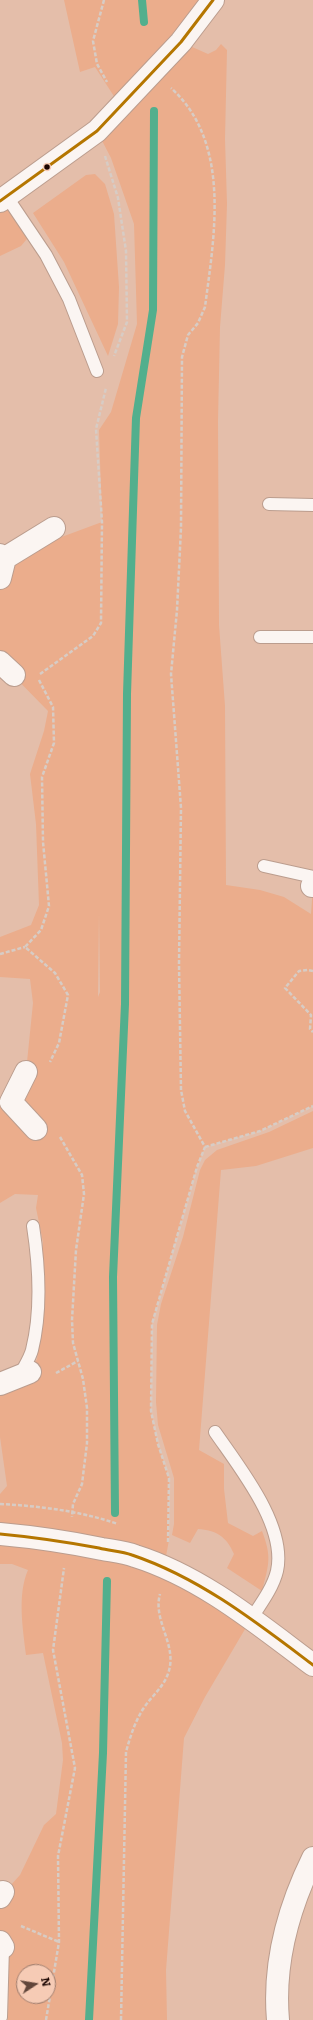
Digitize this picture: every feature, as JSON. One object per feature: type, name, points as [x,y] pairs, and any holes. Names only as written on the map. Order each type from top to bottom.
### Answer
[{"type":"street","points":[[4,199],[97,131],[181,42],[213,0]]},
{"type":"street","points":[[2,563],[54,528]]},
{"type":"street","points":[[26,1072],[6,1103],[36,1129]]},
{"type":"street","points":[[0,1534],[85,1545],[134,1555],[202,1586],[313,1665]]},
{"type":"street","points":[[278,2020],[277,2005],[279,1966],[288,1916],[301,1882],[313,1858]]},
{"type":"lane","points":[[4,199],[46,255],[69,299],[97,371]]},
{"type":"lane","points":[[268,504],[313,505]]},
{"type":"lane","points":[[260,637],[313,637]]},
{"type":"lane","points":[[264,866],[313,883]]},
{"type":"lane","points":[[10,1379],[32,1351],[38,1297],[37,1254],[33,1226]]},
{"type":"lane","points":[[215,1432],[252,1488],[268,1518],[275,1535],[279,1554],[277,1572],[251,1620]]},
{"type":"lane","points":[[1,1944],[1,2017]]},
{"type":"path","points":[[104,0],[93,41],[97,64],[121,107]]},
{"type":"path","points":[[153,72],[174,90],[192,114],[202,133],[211,164],[215,206],[205,308],[198,323],[188,335],[182,357],[181,528],[177,610],[171,674],[181,808],[179,964],[181,1090],[185,1111],[206,1147]]},
{"type":"path","points":[[97,131],[118,198],[126,251],[127,322],[112,362]]},
{"type":"path","points":[[0,954],[25,947],[41,930],[49,906],[43,842],[42,778],[54,743],[53,707],[36,676],[93,636],[101,623],[102,522],[96,429],[107,385]]},
{"type":"path","points":[[25,947],[55,973],[68,995],[59,1043],[46,1071],[26,1072]]},
{"type":"path","points":[[313,971],[300,971],[285,988],[311,1015],[310,1029],[313,1032]]},
{"type":"path","points":[[121,2020],[126,1752],[132,1732],[143,1709],[167,1678],[170,1664],[168,1641],[159,1612],[158,1600],[169,1540],[170,1478],[158,1444],[151,1411],[152,1324],[197,1167],[206,1147],[260,1131],[313,1106]]},
{"type":"path","points":[[15,1924],[59,1942]]},
{"type":"shaded area","points":[[64,0],[213,0],[181,42],[208,54],[216,50],[221,44],[227,50],[225,139],[227,204],[225,265],[220,327],[218,421],[219,625],[225,706],[226,885],[260,890],[284,897],[311,914],[313,886],[313,1106],[260,1131],[205,1147],[197,1167],[152,1324],[151,1411],[158,1444],[169,1478],[169,1540],[164,1567],[251,1619],[205,1697],[184,1738],[166,1970],[167,2020],[8,2020],[9,1963],[0,1942],[0,1897],[20,1875],[44,1825],[56,1814],[63,1760],[62,1743],[43,1653],[26,1655],[22,1623],[22,1601],[28,1570],[12,1564],[0,1564],[0,1494],[7,1486],[0,1437],[0,1382],[30,1372],[37,1359],[43,1312],[43,1242],[36,1208],[38,1195],[15,1194],[0,1203],[0,1105],[11,1102],[26,1072],[33,1003],[30,979],[0,977],[0,937],[31,925],[39,905],[36,824],[30,774],[44,731],[48,711],[0,662],[0,578],[5,558],[102,522],[99,430],[111,412],[137,324],[134,224],[111,158],[97,131],[121,107],[95,67],[80,72]],"holes":[[[99,912],[100,992],[98,997]]]},
{"type":"shaded area","points":[[95,174],[105,184],[114,214],[119,287],[118,324],[108,356],[64,262],[33,213],[86,175]]},
{"type":"shaded area","points":[[7,197],[31,234],[21,246],[0,256],[0,201]]},
{"type":"shaded area","points":[[313,1111],[313,1148],[256,1166],[221,1170],[199,1450],[224,1464],[224,1489],[228,1523],[253,1536],[262,1531],[268,1554],[268,1567],[262,1591],[227,1568],[234,1554],[228,1543],[220,1536],[210,1531],[198,1529],[190,1543],[172,1535],[174,1524],[174,1478],[158,1425],[156,1402],[157,1325],[161,1304],[183,1237],[200,1170],[205,1160],[217,1150],[269,1132]]},
{"type":"waterway","points":[[142,0],[144,22]]},
{"type":"waterway","points":[[115,1513],[113,1277],[125,1004],[127,694],[136,418],[153,310],[154,111]]},
{"type":"waterway","points":[[89,2020],[103,1753],[107,1581]]},
{"type":"transit line","points":[[0,201],[97,131],[181,42],[213,0]]},
{"type":"transit line","points":[[0,1534],[50,1540],[120,1552],[157,1565],[181,1576],[227,1602],[313,1665]]}]
